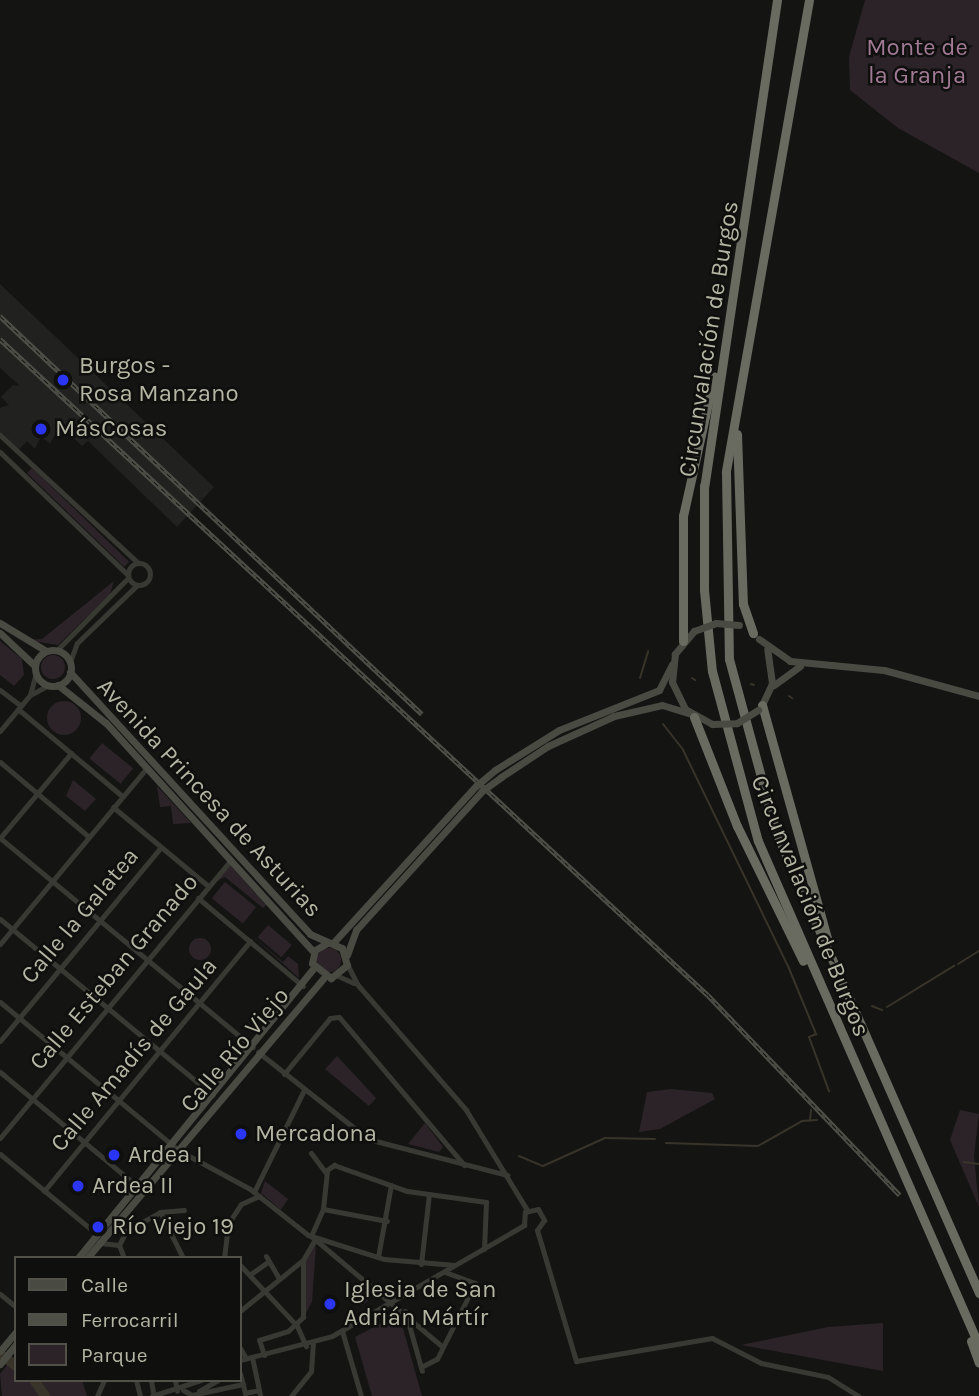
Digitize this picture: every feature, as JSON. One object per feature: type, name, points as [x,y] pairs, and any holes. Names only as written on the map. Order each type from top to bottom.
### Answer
[{"type":"highway","name":"Circunvalación de Burgos","points":[[778,0],[704,486],[704,590],[717,699],[758,841],[858,1076],[979,1346]]},
{"type":"highway","name":"Circunvalación de Burgos","points":[[809,0],[726,472],[729,659],[776,832],[979,1293]]},
{"type":"highway","points":[[756,636],[743,604],[735,459],[766,255]]},
{"type":"highway","points":[[683,641],[685,502],[729,324]]},
{"type":"highway","points":[[760,708],[808,884],[867,1037]]},
{"type":"highway","points":[[692,715],[751,857],[858,1076]]},
{"type":"highway","points":[[929,1238],[979,1363]]},
{"type":"main road","points":[[0,623],[47,651],[57,650],[70,658],[70,672],[58,685],[49,685],[0,633]]},
{"type":"main road","points":[[479,788],[362,923],[338,976],[324,978],[313,969],[314,952],[330,943],[479,788],[559,730],[659,690],[683,641],[694,631],[716,623],[739,625],[779,657],[804,664],[884,670],[979,696]]},
{"type":"main road","points":[[756,636],[771,659],[770,691]]},
{"type":"main road","points":[[36,670],[47,651]]},
{"type":"main road","points":[[672,664],[673,688],[692,715]]},
{"type":"main road","points":[[498,773],[548,746],[614,716],[662,705],[712,724],[737,723],[760,708],[783,673],[804,664]]},
{"type":"main road","name":"Avenida Princesa de Asturias","points":[[70,672],[310,934],[330,943]]},
{"type":"main road","name":"Avenida Princesa de Asturias","points":[[58,685],[106,723],[314,952]]},
{"type":"main road","points":[[330,943],[347,960]]},
{"type":"main road","name":"Calle Río Viejo","points":[[89,1256],[255,1049],[313,969]]},
{"type":"main road","name":"Calle Río Viejo","points":[[80,1256],[137,1186],[175,1147],[212,1095],[324,978]]},
{"type":"main road","points":[[0,1351],[14,1338]]},
{"type":"main road","points":[[0,1364],[14,1338]]},
{"type":"street","points":[[0,435],[150,573],[70,658]]},
{"type":"street","points":[[0,452],[137,585]]},
{"type":"street","points":[[57,650],[128,577],[137,562]]},
{"type":"street","points":[[30,695],[36,670]]},
{"type":"street","points":[[0,732],[30,695],[49,685]]},
{"type":"street","points":[[0,690],[122,796]]},
{"type":"street","points":[[71,753],[0,838],[284,1074],[368,1139],[507,1175]]},
{"type":"street","points":[[0,762],[89,837]]},
{"type":"street","points":[[0,944],[145,770]]},
{"type":"street","points":[[113,807],[208,886]]},
{"type":"street","name":"Calle la Galatea","points":[[0,1041],[161,847]]},
{"type":"street","name":"Calle Esteban Granado","points":[[0,1138],[229,862]]},
{"type":"street","points":[[198,898],[303,986]]},
{"type":"street","points":[[0,919],[212,1095]]},
{"type":"street","name":"Calle Amadís de Gaula","points":[[44,1191],[250,941]]},
{"type":"street","points":[[242,1380],[245,1393],[259,1393],[246,1358],[306,1346],[342,1331],[524,1225],[527,1210],[497,1157],[445,1083],[357,984],[347,960]]},
{"type":"street","points":[[338,976],[357,984]]},
{"type":"street","points":[[0,1002],[175,1147],[256,1194],[395,1301],[443,1348]]},
{"type":"street","points":[[284,1074],[330,1018],[339,1017],[464,1165]]},
{"type":"street","points":[[0,1072],[137,1186]]},
{"type":"street","points":[[224,1256],[228,1224],[241,1204],[256,1194],[304,1090]]},
{"type":"street","points":[[311,1153],[326,1173]]},
{"type":"street","points":[[0,1154],[93,1230]]},
{"type":"street","points":[[487,1170],[497,1157]]},
{"type":"street","points":[[264,1355],[260,1340],[297,1326],[303,1317],[303,1260],[323,1209],[326,1173],[330,1166],[429,1194],[488,1203],[484,1249]]},
{"type":"street","points":[[378,1257],[387,1221],[391,1185]]},
{"type":"street","points":[[421,1264],[429,1194]]},
{"type":"street","points":[[323,1209],[387,1221]]},
{"type":"street","points":[[123,1256],[119,1245],[126,1231],[160,1212],[184,1210]]},
{"type":"street","points":[[527,1210],[543,1214],[537,1230],[576,1361],[712,1338],[761,1363],[828,1377],[859,1396]]},
{"type":"street","points":[[160,1212],[182,1256]]},
{"type":"street","points":[[115,1224],[126,1231]]},
{"type":"street","points":[[524,1225],[537,1230]]},
{"type":"street","points":[[313,1238],[378,1257],[421,1264],[455,1265]]},
{"type":"street","points":[[100,1242],[119,1245]]},
{"type":"street","points":[[252,1273],[267,1259],[278,1277]]},
{"type":"street","points":[[242,1309],[262,1288],[303,1260]]},
{"type":"street","points":[[242,1267],[252,1273],[297,1326],[306,1346]]},
{"type":"street","points":[[405,1311],[422,1369],[434,1363],[443,1348],[474,1279],[444,1272]]},
{"type":"street","points":[[0,1294],[14,1305]]},
{"type":"street","points":[[342,1331],[361,1396]]},
{"type":"street","points":[[295,1395],[311,1371],[313,1344]]},
{"type":"street","points":[[93,1382],[97,1396]]},
{"type":"street","points":[[96,1388],[102,1382]]},
{"type":"street","points":[[181,1392],[198,1382]]},
{"type":"street","points":[[192,1395],[215,1382]]},
{"type":"street","points":[[153,1394],[181,1392],[192,1395],[243,1384]]},
{"type":"shaded area","name":"Burgos - Rosa Manzano","points":[[0,284],[214,487],[177,527],[88,441],[82,446],[60,425],[50,444],[41,436],[35,449],[27,441],[18,451],[0,434],[0,408],[9,405],[1,397],[13,385],[20,386],[0,368]]},
{"type":"green space","name":"Monte de la Granja","points":[[865,0],[979,0],[979,173],[898,128],[850,90],[849,57]]},
{"type":"green space","points":[[32,468],[129,562],[124,567],[27,473]]},
{"type":"green space","points":[[114,581],[110,594],[58,645],[27,640],[42,639]]},
{"type":"green space","points":[[0,641],[22,659],[24,675],[14,686],[0,675]]},
{"type":"green space","points":[[53,655],[62,658],[65,667],[62,676],[53,679],[44,676],[41,667],[44,658]]},
{"type":"green space","points":[[64,701],[76,706],[81,718],[76,730],[64,735],[52,730],[47,718],[52,706]]},
{"type":"green space","points":[[102,743],[133,768],[120,784],[89,759]]},
{"type":"green space","points":[[73,780],[96,799],[85,811],[66,796]]},
{"type":"green space","points":[[157,786],[191,823],[173,824],[171,806],[160,807]]},
{"type":"green space","points":[[230,865],[266,905],[263,908],[225,877],[215,882]]},
{"type":"green space","points":[[225,882],[256,907],[243,923],[212,898]]},
{"type":"green space","points":[[268,925],[292,945],[281,957],[258,937]]},
{"type":"green space","points":[[251,935],[283,962],[288,956],[298,964],[299,978]]},
{"type":"green space","points":[[200,938],[208,941],[211,949],[208,957],[200,960],[192,957],[189,949],[192,941]]},
{"type":"green space","points":[[329,948],[338,951],[341,960],[338,969],[329,972],[320,969],[317,960],[320,951]]},
{"type":"green space","points":[[337,1056],[376,1098],[369,1106],[325,1069]]},
{"type":"green space","points":[[671,1089],[712,1093],[715,1099],[660,1129],[639,1132],[647,1092]]},
{"type":"green space","points":[[960,1110],[979,1114],[974,1156],[979,1207],[950,1140]]},
{"type":"green space","points":[[425,1123],[443,1147],[439,1152],[408,1144]]},
{"type":"green space","points":[[265,1181],[288,1199],[281,1210],[261,1193]]},
{"type":"green space","points":[[316,1244],[312,1302],[306,1313],[306,1260]]},
{"type":"green space","points":[[359,1283],[367,1286],[370,1294],[367,1302],[359,1305],[351,1302],[348,1294],[351,1286]]},
{"type":"green space","points":[[399,1314],[422,1396],[372,1396],[355,1337]]},
{"type":"green space","points":[[883,1323],[883,1371],[741,1345],[828,1327]]},
{"type":"green space","points":[[14,1356],[14,1382],[83,1382],[87,1396],[2,1396],[0,1374]]},
{"type":"waterway","points":[[640,678],[648,651]]},
{"type":"waterway","points":[[663,724],[683,750],[788,966],[816,1034],[809,1037],[829,1091]]},
{"type":"waterway","points":[[958,964],[979,951]]},
{"type":"waterway","points":[[887,1007],[954,966]]},
{"type":"waterway","points":[[872,1006],[882,1010]]},
{"type":"waterway","points":[[810,1120],[811,1110]]},
{"type":"waterway","points":[[666,1143],[758,1146],[802,1121],[817,1120]]},
{"type":"waterway","points":[[519,1156],[543,1166],[605,1138],[655,1139]]},
{"type":"waterway","points":[[964,1162],[979,1164]]},
{"type":"waterway","points":[[0,1354],[14,1364]]},
{"type":"waterway","points":[[35,1382],[45,1396]]},
{"type":"railway","points":[[0,316],[422,714]]},
{"type":"railway","points":[[0,339],[708,995],[900,1195]]},
{"type":"place","name":"Burgos - Rosa Manzano","points":[[63,380]]},
{"type":"place","name":"MásCosas","points":[[41,429]]},
{"type":"place","name":"Mercadona","points":[[241,1134]]},
{"type":"place","name":"Ardea I","points":[[114,1155]]},
{"type":"place","name":"Ardea II","points":[[78,1186]]},
{"type":"place","name":"Río Viejo 19","points":[[98,1227]]},
{"type":"place","name":"Iglesia de San Adrián Mártír","points":[[330,1304]]}]
